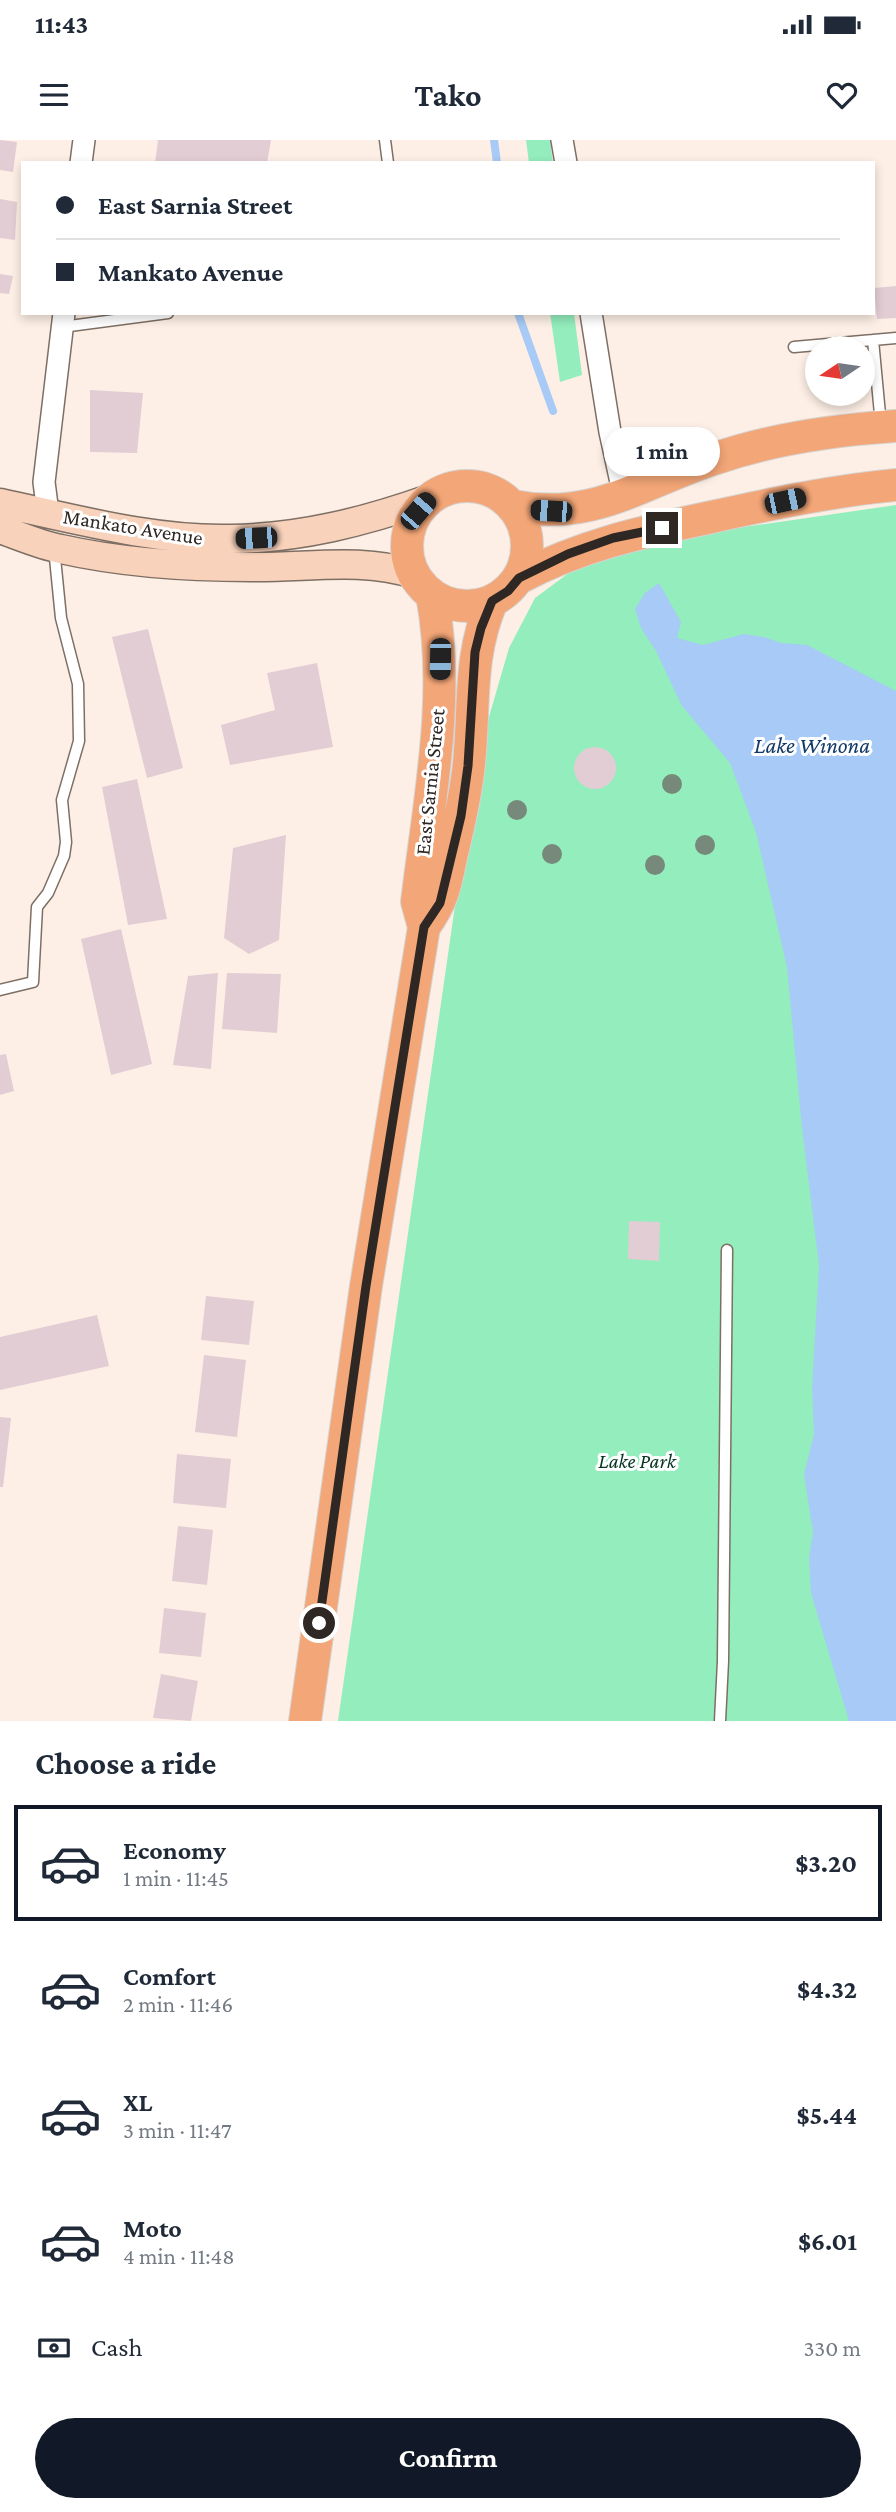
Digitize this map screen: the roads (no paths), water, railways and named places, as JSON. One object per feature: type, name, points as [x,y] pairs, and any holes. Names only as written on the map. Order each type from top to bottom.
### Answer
[{"type":"main road","name":"Mankato Avenue","points":[[0,503],[155,534],[230,539],[281,537],[333,528],[429,499],[453,487],[484,488],[512,506],[531,510],[574,510],[624,496],[716,458],[771,442],[818,433],[888,426]]},
{"type":"main road","points":[[519,578],[568,554],[613,538],[810,495],[896,485]]},
{"type":"main road","points":[[423,584],[408,556],[409,532],[418,511],[429,499]]},
{"type":"main road","points":[[492,601],[508,591],[519,578],[525,561],[526,541],[521,522],[512,506]]},
{"type":"main road","name":"Mankato Avenue","points":[[0,529],[54,548],[106,558],[167,564],[270,568],[358,562],[390,566],[423,584],[446,603],[477,607],[492,601]]},
{"type":"main road","name":"East Sarnia Street","points":[[423,584],[440,659],[439,714],[417,902],[424,927]]},
{"type":"main road","name":"East Sarnia Street","points":[[305,1721],[366,1286],[424,927],[440,903],[461,816],[468,766],[475,652],[492,601]]},
{"type":"street","points":[[81,161],[84,140]]},
{"type":"street","points":[[562,140],[566,161]]},
{"type":"street","points":[[590,315],[624,496]]},
{"type":"street","points":[[48,513],[44,482],[63,320]]},
{"type":"lane","points":[[385,140],[388,161]]},
{"type":"lane","points":[[63,320],[138,315]]},
{"type":"lane","points":[[875,340],[896,338]]},
{"type":"lane","points":[[794,347],[805,346]]},
{"type":"lane","points":[[875,351],[888,426]]},
{"type":"lane","points":[[0,990],[33,982],[37,907],[48,893],[64,856],[66,842],[62,800],[79,741],[78,684],[61,618],[54,548]]},
{"type":"lane","points":[[720,1721],[723,1661],[727,1250]]},
{"type":"water","name":"Lake Winona","points":[[659,583],[681,622],[677,638],[703,645],[744,634],[781,643],[807,645],[896,691],[896,1721],[849,1721],[811,1593],[809,1557],[813,1533],[804,1474],[814,1434],[812,1389],[819,1265],[802,1128],[787,967],[756,832],[730,763],[682,706],[656,651],[641,628],[635,609],[645,593]]},
{"type":"waterway","points":[[494,140],[497,161]]},
{"type":"waterway","points":[[519,315],[553,411]]},
{"type":"park label","name":"Lake Park","points":[[637,1461]]}]
